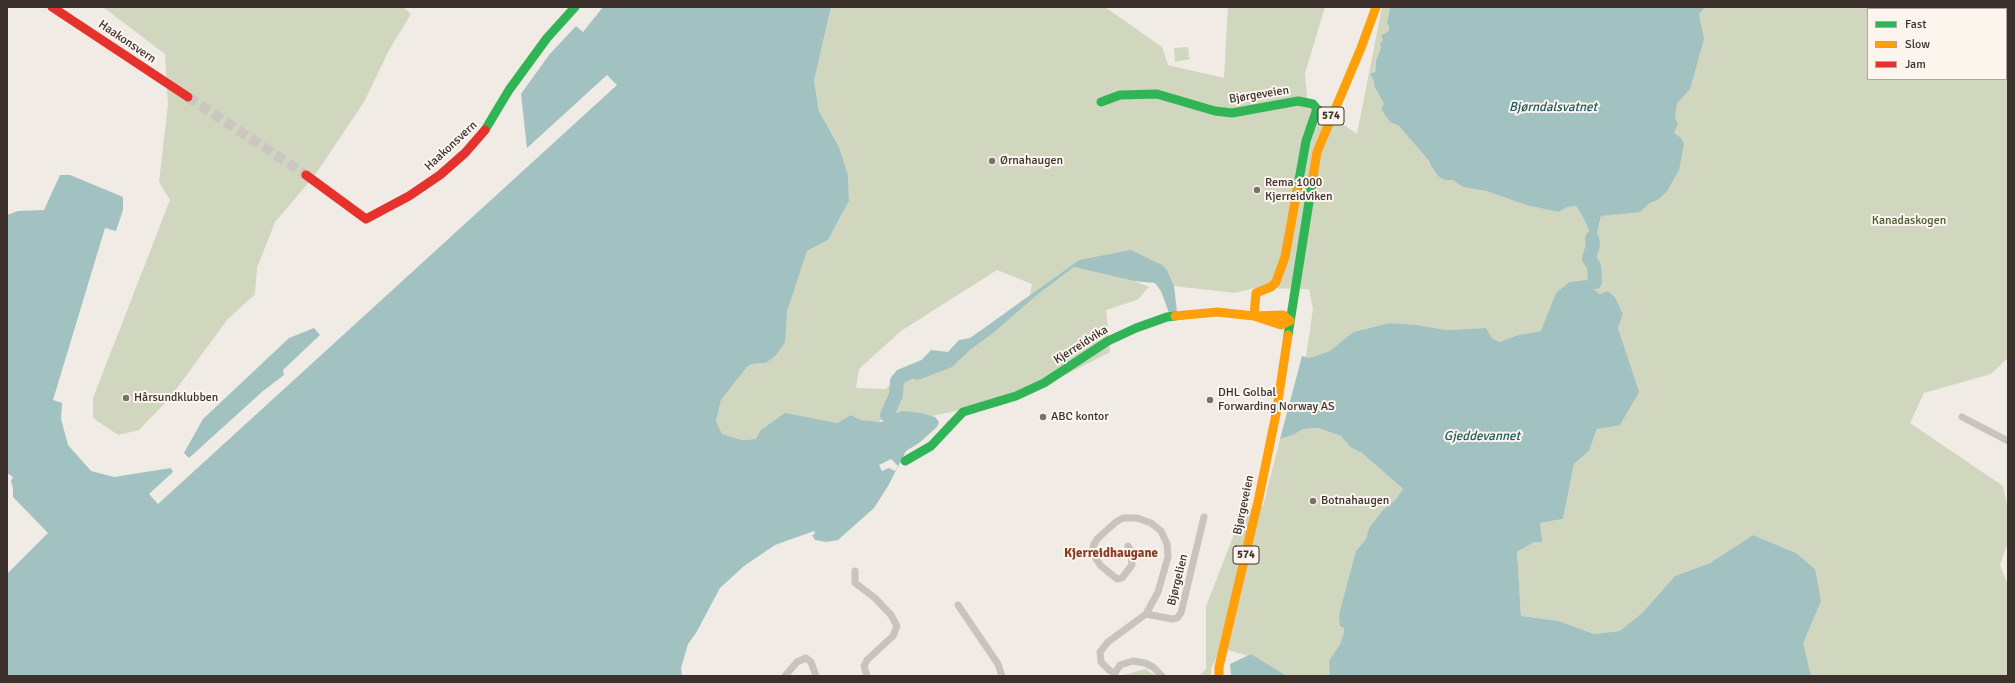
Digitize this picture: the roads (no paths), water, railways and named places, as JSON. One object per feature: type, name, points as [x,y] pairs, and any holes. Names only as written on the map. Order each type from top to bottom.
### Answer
[{"type":"street","name":"Haakonsvern","points":[[52,7],[188,97]]},
{"type":"street","name":"Haakonsvern","points":[[306,175],[366,219],[409,196],[440,175],[465,153],[489,126],[509,90],[547,38],[575,7]]},
{"type":"street","name":"Bjørgeveien","points":[[1219,676],[1219,667],[1259,497],[1276,414],[1285,320],[1295,261],[1305,231],[1317,152],[1361,48],[1376,7]]},
{"type":"street","name":"Bjørgeveien","points":[[1101,102],[1120,95],[1158,94],[1215,111],[1232,113],[1298,101],[1313,104],[1317,109],[1306,141],[1286,257],[1276,282],[1271,287],[1256,293],[1254,316]]},
{"type":"street","name":"Kjerreidvika","points":[[905,461],[931,446],[963,412],[1016,396],[1044,383],[1108,342],[1136,328],[1167,317],[1216,312],[1254,316],[1274,314],[1285,320]]},
{"type":"street","points":[[1962,417],[2008,441]]},
{"type":"street","name":"Bjørgelien","points":[[1128,546],[1131,551],[1132,565],[1122,578],[1117,579],[1101,566],[1092,551],[1094,544],[1109,527],[1116,522],[1129,517],[1145,520],[1156,526],[1168,544],[1168,557],[1159,587],[1146,614],[1108,642],[1100,652],[1101,662],[1113,674],[1120,665],[1133,661],[1145,662],[1153,667],[1162,676]]},
{"type":"street","name":"Bjørgelien","points":[[1146,614],[1172,619],[1177,618],[1181,613],[1204,517]]},
{"type":"street","points":[[855,571],[855,583],[874,598],[891,615],[897,626],[893,636],[867,660],[864,666],[867,676]]},
{"type":"street","points":[[958,605],[998,664],[1002,676]]},
{"type":"street","points":[[785,676],[797,662],[806,658],[811,662],[816,676]]},
{"type":"water","points":[[603,7],[831,7],[814,81],[819,111],[839,147],[848,175],[849,201],[828,240],[807,251],[787,312],[785,342],[776,355],[766,363],[752,364],[747,367],[721,400],[716,421],[722,434],[742,440],[756,439],[761,430],[785,413],[837,423],[851,415],[861,420],[879,422],[887,421],[887,415],[903,411],[921,413],[935,417],[939,422],[937,427],[919,443],[906,451],[888,486],[874,508],[838,540],[826,542],[815,540],[812,535],[815,534],[814,531],[775,545],[744,566],[720,588],[696,633],[688,644],[681,668],[682,676],[7,676],[7,574],[48,533],[13,497],[11,481],[13,477],[7,473],[7,215],[18,211],[44,210],[60,175],[70,175],[123,197],[123,210],[116,231],[105,228],[53,400],[62,403],[61,419],[68,445],[91,471],[114,477],[171,468],[173,472],[149,494],[158,504],[617,85],[607,75],[527,148],[521,94],[549,55],[576,26],[583,32]]},
{"type":"water","name":"Bjørndalsvatnet","points":[[1390,7],[1705,7],[1699,14],[1704,39],[1690,89],[1677,103],[1675,119],[1678,123],[1674,133],[1681,138],[1684,144],[1679,170],[1667,191],[1658,200],[1650,203],[1640,212],[1601,216],[1596,237],[1592,238],[1584,219],[1576,206],[1568,207],[1558,212],[1526,205],[1486,191],[1463,187],[1453,180],[1445,180],[1438,176],[1426,157],[1399,126],[1390,122],[1381,109],[1384,104],[1375,88],[1370,74],[1375,72],[1376,61],[1381,47],[1380,44],[1383,40],[1381,36],[1389,31],[1389,26],[1387,23]]},
{"type":"water","points":[[1131,250],[1162,265],[1167,270],[1174,286],[1177,312],[1169,313],[1161,291],[1155,283],[1134,281],[1074,267],[1037,295],[992,334],[970,350],[952,367],[921,379],[915,380],[912,376],[911,371],[931,350],[948,352],[959,340],[970,338],[1079,260]]},
{"type":"water","name":"Gjeddevannet","points":[[1585,280],[1595,282],[1593,289],[1600,294],[1608,291],[1615,297],[1623,314],[1618,328],[1639,392],[1620,425],[1597,429],[1589,451],[1574,464],[1563,519],[1540,523],[1542,542],[1534,542],[1517,552],[1521,616],[1559,621],[1594,634],[1620,631],[1642,613],[1675,576],[1710,563],[1753,535],[1796,553],[1815,569],[1821,601],[1803,643],[1811,676],[1330,676],[1329,661],[1340,644],[1344,632],[1344,628],[1340,626],[1339,615],[1356,551],[1366,539],[1369,528],[1382,511],[1395,500],[1403,489],[1362,453],[1350,447],[1341,436],[1318,428],[1303,429],[1293,435],[1280,439],[1302,356],[1309,358],[1330,351],[1353,332],[1390,323],[1417,325],[1446,330],[1486,328],[1492,338],[1499,342],[1518,335],[1541,331],[1556,293],[1569,282]]},
{"type":"water","points":[[314,328],[320,335],[283,370],[284,375],[263,391],[189,458],[184,453],[203,419],[289,338]]},
{"type":"water","points":[[1251,654],[1287,676],[1231,676],[1230,664]]},
{"type":"waterway","points":[[1592,238],[1593,245],[1589,259],[1594,266],[1595,282]]},
{"type":"waterway","points":[[887,415],[896,395],[897,381],[901,376],[928,365]]},
{"type":"tunnel","points":[[188,97],[306,175]]},
{"type":"place","name":"Ørnahaugen","points":[[992,161]]},
{"type":"place","name":"Rema 1000 Kjerreidviken","points":[[1257,190]]},
{"type":"place","name":"Hårsundklubben","points":[[126,398]]},
{"type":"place","name":"DHL Golbal Forwarding Norway AS","points":[[1210,400]]},
{"type":"place","name":"ABC kontor","points":[[1043,417]]},
{"type":"place","name":"Botnahaugen","points":[[1313,501]]},
{"type":"district","name":"Kjerreidhaugane","points":[[1111,554]]},
{"type":"park label","name":"Kanadaskogen","points":[[1909,221]]}]
